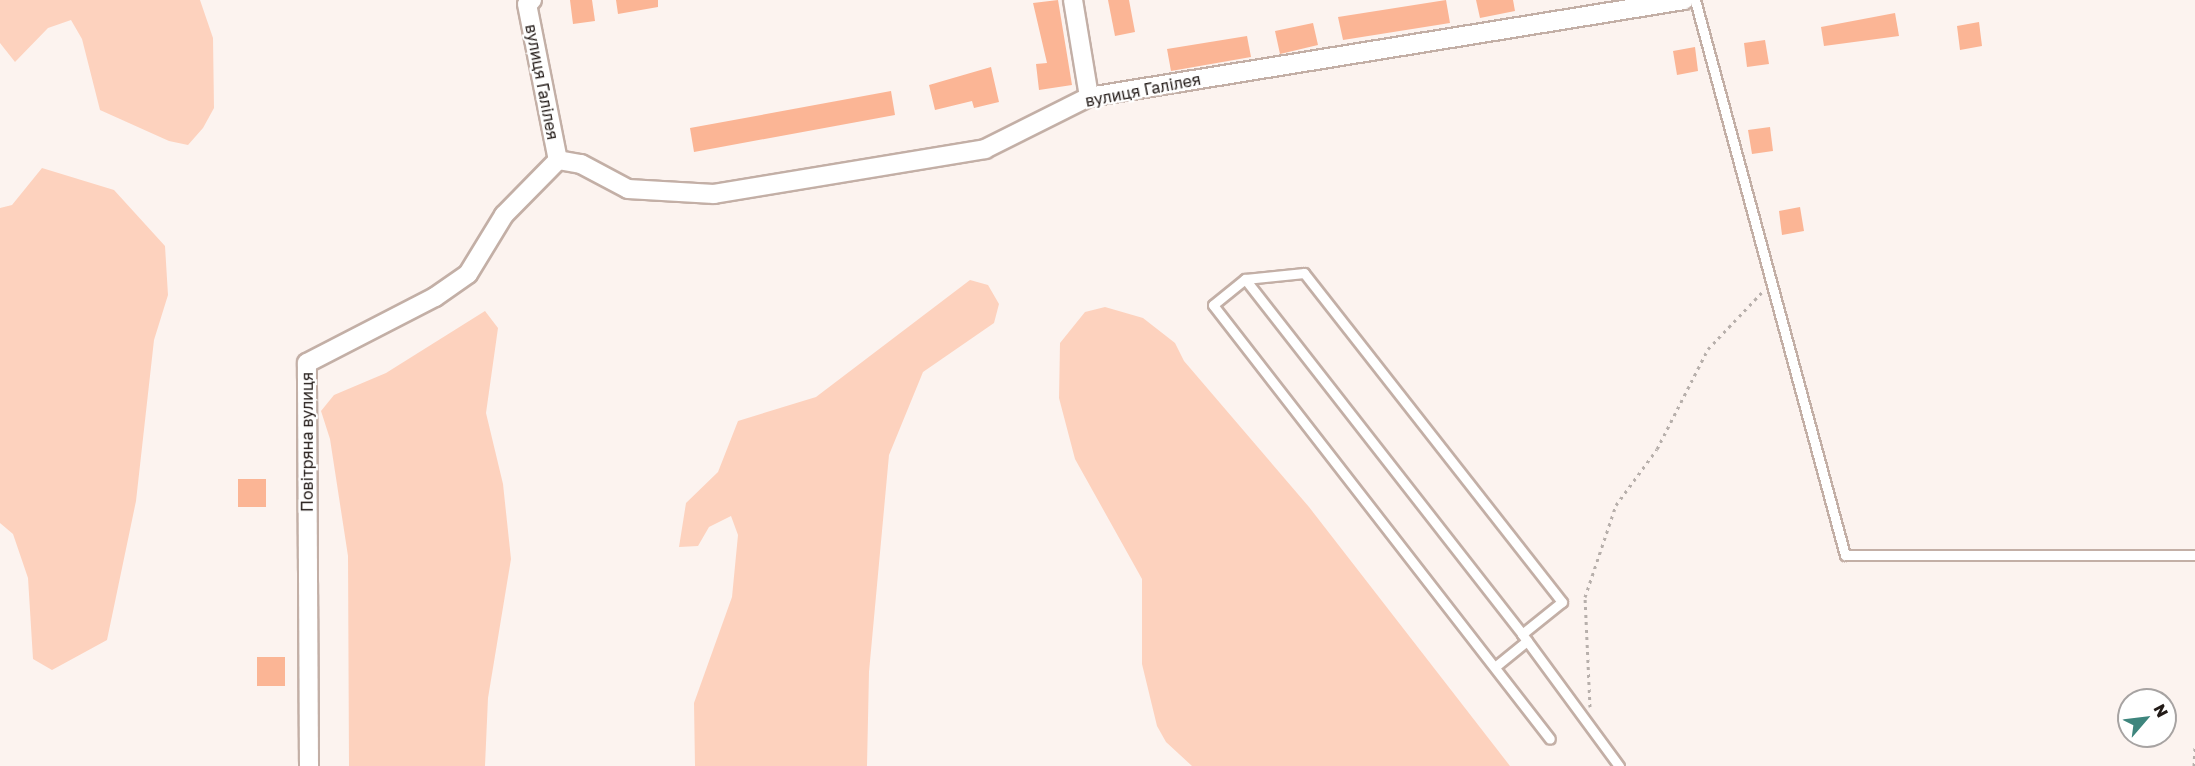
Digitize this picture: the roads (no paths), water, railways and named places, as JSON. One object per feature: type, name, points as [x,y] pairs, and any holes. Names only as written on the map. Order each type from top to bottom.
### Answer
[{"type":"street","points":[[1073,0],[1089,97]]},
{"type":"street","name":"вулиця Галілея","points":[[529,2],[558,160],[581,164],[628,189],[714,194],[985,149],[1089,97],[1684,0]]},
{"type":"street","name":"Повітряна вулиця","points":[[309,766],[307,363],[435,297],[468,274],[504,214],[558,160]]},
{"type":"lane","points":[[1695,0],[1770,285],[1845,555],[2195,555]]},
{"type":"lane","points":[[1496,666],[1562,602],[1304,273],[1245,279],[1213,305],[1496,666],[1550,739]]},
{"type":"lane","points":[[1245,279],[1525,638],[1619,766]]}]
